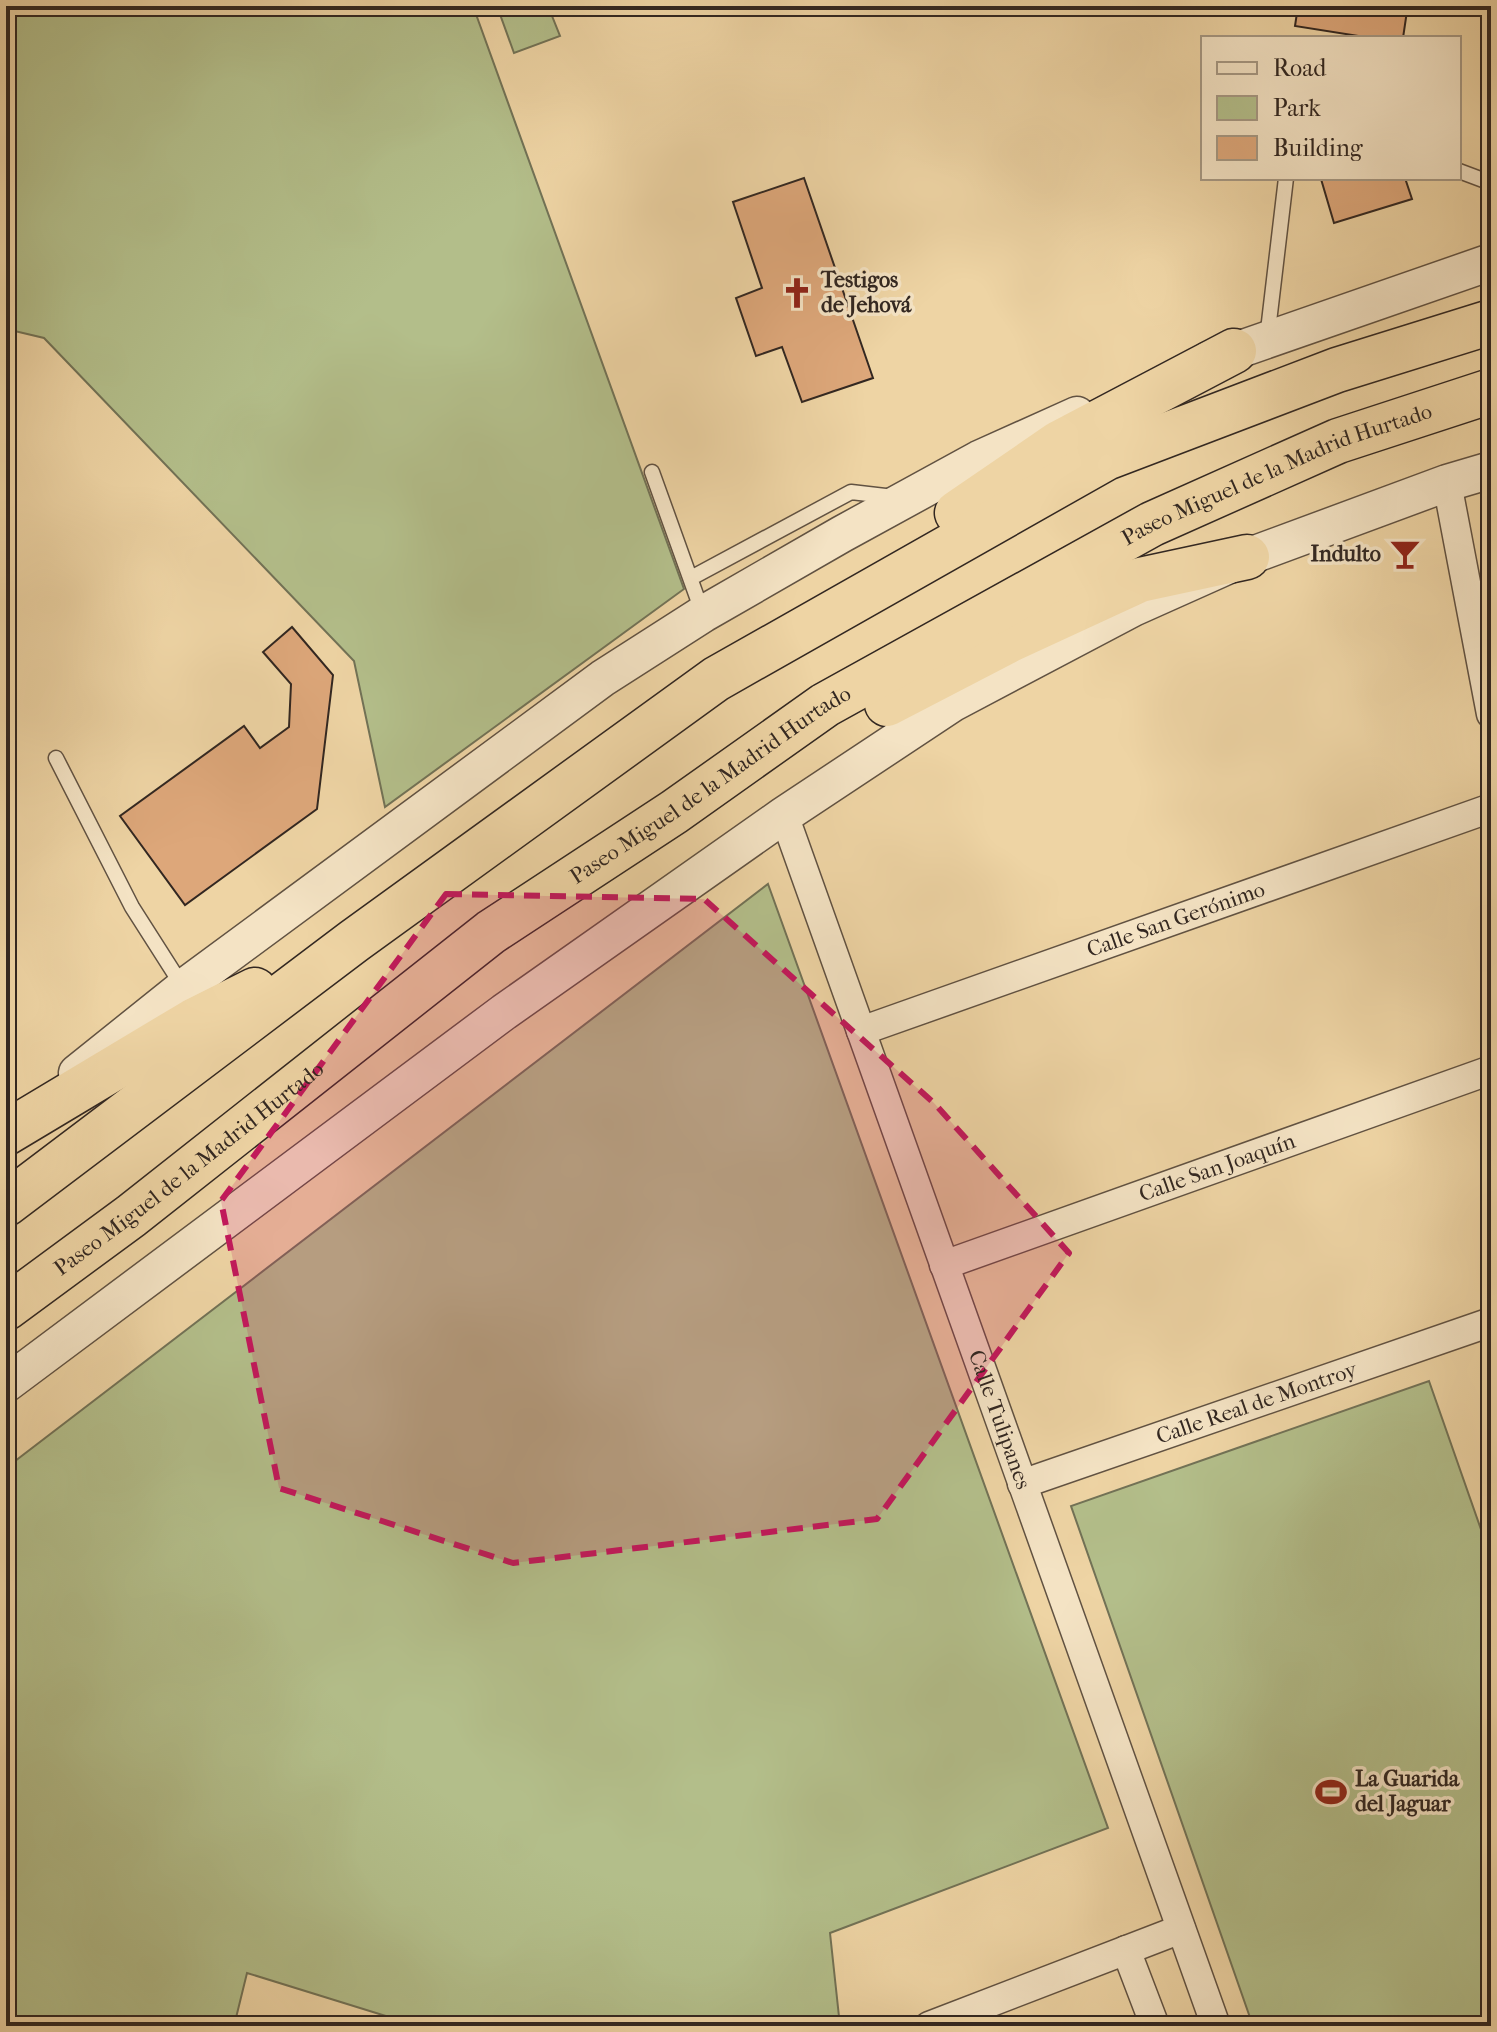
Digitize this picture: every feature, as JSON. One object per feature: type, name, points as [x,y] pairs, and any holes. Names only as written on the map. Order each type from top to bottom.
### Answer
[{"type":"highway","points":[[6,1204],[354,941],[716,679],[1106,458],[1337,370],[1491,322]]},
{"type":"highway","points":[[857,600],[949,519],[1059,443],[1250,345]]},
{"type":"highway","name":"Paseo Miguel de la Madrid Hurtado","points":[[6,1308],[131,1216],[491,932],[674,812],[825,705],[1152,524],[1338,441],[1491,391]]},
{"type":"highway","points":[[674,812],[1010,640],[1140,580],[1247,557]]},
{"type":"highway","points":[[6,1132],[193,1021],[354,941]]},
{"type":"highway","points":[[6,1338],[131,1216]]},
{"type":"street","points":[[6,1132],[183,988],[603,678],[703,614],[979,459],[1127,392],[1250,345],[1491,262]]},
{"type":"street","points":[[6,1384],[504,1012],[784,815],[953,703],[1133,608],[1247,557],[1447,483],[1491,470]]},
{"type":"street","points":[[1447,483],[1491,714]]},
{"type":"street","name":"Calle San Gerónimo","points":[[861,1031],[1491,808]]},
{"type":"street","name":"Calle Tulipanes","points":[[784,815],[1216,2026]]},
{"type":"street","name":"Calle San Joaquín","points":[[944,1265],[1491,1070]]},
{"type":"street","name":"Calle Real de Montroy","points":[[1022,1484],[1491,1322]]},
{"type":"street","points":[[929,2026],[1181,1929]]},
{"type":"street","points":[[1126,1950],[1155,2026]]},
{"type":"lane","points":[[1461,172],[1491,183]]},
{"type":"lane","points":[[1250,345],[1286,180]]},
{"type":"lane","points":[[652,472],[703,614]]},
{"type":"lane","points":[[691,578],[851,492],[906,499]]},
{"type":"lane","points":[[56,758],[132,907],[183,988]]},
{"type":"highlighted area","points":[[446,894],[704,899],[934,1103],[1069,1253],[877,1519],[513,1563],[279,1488],[221,1201]]},
{"type":"green space","points":[[6,6],[473,6],[684,589],[385,807],[354,661],[44,338],[6,329]]},
{"type":"green space","points":[[497,6],[548,6],[560,36],[514,53]]},
{"type":"green space","points":[[768,884],[1108,1828],[830,1933],[840,2026],[418,2026],[247,1973],[234,2026],[6,2026],[6,1468]]},
{"type":"green space","name":"La Guarida del Jaguar","points":[[1429,1381],[1491,1558],[1491,2026],[1253,2026],[1071,1506]]},
{"type":"building","points":[[1298,6],[1374,6],[1407,11],[1403,36],[1358,36],[1295,26]]},
{"type":"building","name":"Testigos de Jehová","points":[[804,178],[873,378],[802,402],[782,347],[756,356],[736,298],[762,288],[733,202]]},
{"type":"building","points":[[1321,180],[1406,180],[1412,199],[1334,223]]},
{"type":"building","points":[[292,627],[333,675],[317,809],[185,905],[120,816],[244,726],[260,748],[289,727],[291,684],[263,652]]},
{"type":"building","points":[[1090,2019],[1092,2026],[1071,2026]]},
{"type":"place","name":"Testigos de Jehová","points":[[797,293]]},
{"type":"place","name":"Indulto","points":[[1405,554]]},
{"type":"place","name":"La Guarida del Jaguar","points":[[1331,1792]]}]
